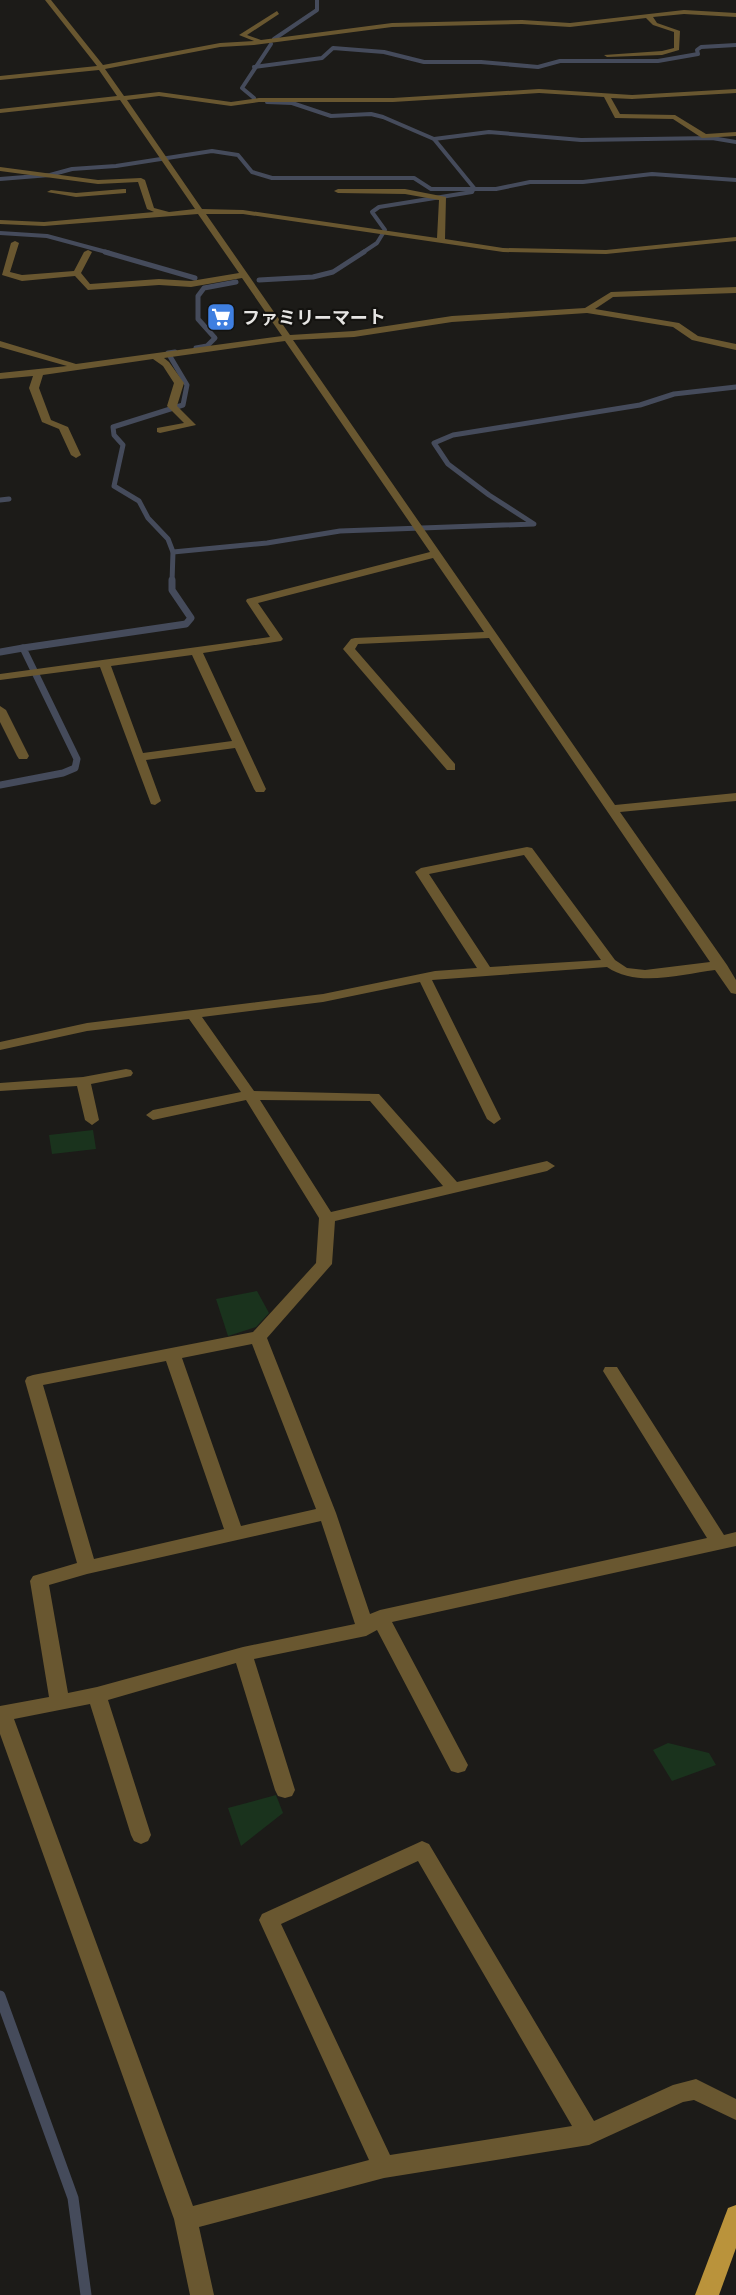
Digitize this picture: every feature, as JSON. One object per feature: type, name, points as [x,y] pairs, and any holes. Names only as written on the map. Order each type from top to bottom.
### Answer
[{"type":"main road","points":[[707,2295],[736,2216]]},
{"type":"street","points":[[48,0],[100,68],[162,160],[200,211],[736,990]]},
{"type":"street","points":[[264,42],[242,35],[279,12],[277,0]]},
{"type":"street","points":[[699,4],[709,13]]},
{"type":"street","points":[[0,78],[100,68],[220,45],[264,42],[392,25],[522,22],[570,26],[684,12],[736,15]]},
{"type":"street","points":[[607,55],[662,53],[677,49],[677,31],[656,24],[648,16]]},
{"type":"street","points":[[0,111],[159,94],[231,104],[259,100],[393,100],[539,91],[662,97],[736,91]]},
{"type":"street","points":[[606,95],[618,116],[675,117],[705,136],[736,134]]},
{"type":"street","points":[[0,170],[98,182],[141,180],[151,209],[169,214]]},
{"type":"street","points":[[51,192],[76,195],[144,189]]},
{"type":"street","points":[[338,191],[406,193],[432,195],[443,199],[441,241]]},
{"type":"street","points":[[76,195],[84,212]]},
{"type":"street","points":[[0,222],[44,224],[84,212],[243,213],[502,250],[606,252],[736,239]]},
{"type":"street","points":[[15,243],[5,273],[22,278],[77,273]]},
{"type":"street","points":[[77,273],[88,252]]},
{"type":"street","points":[[77,273],[88,287],[159,282],[191,284],[244,275]]},
{"type":"street","points":[[587,310],[611,295],[736,290]]},
{"type":"street","points":[[0,376],[39,373],[287,338],[354,334],[452,319],[587,310],[676,325],[696,338],[736,347]]},
{"type":"street","points":[[0,344],[69,363],[74,367]]},
{"type":"street","points":[[160,430],[191,425],[172,406],[179,383],[166,364],[164,355]]},
{"type":"street","points":[[39,373],[34,388],[47,422],[63,427],[76,455]]},
{"type":"street","points":[[0,677],[277,639],[250,601],[436,554]]},
{"type":"street","points":[[451,767],[349,649],[355,641],[492,635]]},
{"type":"street","points":[[196,651],[260,789]]},
{"type":"street","points":[[104,663],[155,801]]},
{"type":"street","points":[[0,710],[23,756]]},
{"type":"street","points":[[139,757],[239,744]]},
{"type":"street","points":[[611,809],[736,797]]},
{"type":"street","points":[[486,971],[421,872],[527,851],[610,963],[623,972],[645,974],[720,965]]},
{"type":"street","points":[[0,1046],[87,1027],[323,998],[424,977],[610,963]]},
{"type":"street","points":[[424,977],[494,1119]]},
{"type":"street","points":[[87,1568],[33,1382],[258,1337],[324,1264],[327,1218],[250,1095],[193,1014]]},
{"type":"street","points":[[0,1087],[83,1081],[126,1073]]},
{"type":"street","points":[[83,1081],[92,1120]]},
{"type":"street","points":[[153,1115],[250,1095],[374,1097],[453,1188]]},
{"type":"street","points":[[327,1218],[547,1166]]},
{"type":"street","points":[[258,1337],[327,1514],[373,1623],[458,1765]]},
{"type":"street","points":[[172,1354],[235,1534]]},
{"type":"street","points":[[202,2295],[186,2219],[1,1713],[97,1695],[243,1654],[728,1541],[611,1371]]},
{"type":"street","points":[[60,1702],[39,1581],[327,1514]]},
{"type":"street","points":[[243,1654],[285,1790]]},
{"type":"street","points":[[97,1695],[141,1835]]},
{"type":"street","points":[[384,2167],[269,1920],[422,1850],[590,2134]]},
{"type":"street","points":[[186,2219],[384,2167],[590,2134],[681,2092],[696,2090],[736,2110]]},
{"type":"green space","points":[[93,1130],[96,1149],[52,1154],[49,1135]]},
{"type":"green space","points":[[257,1291],[269,1313],[256,1327],[228,1336],[216,1299]]},
{"type":"green space","points":[[668,1743],[709,1753],[716,1765],[672,1781],[653,1750]]},
{"type":"green space","points":[[276,1795],[283,1813],[241,1846],[228,1808]]},
{"type":"waterway","points":[[274,39],[317,10],[317,0]]},
{"type":"waterway","points":[[256,67],[271,44]]},
{"type":"waterway","points":[[256,67],[322,58],[333,48],[384,52],[424,62],[481,62],[538,67],[560,61],[658,61],[698,54],[697,50],[701,47],[736,45]]},
{"type":"waterway","points":[[254,98],[242,88],[256,67]]},
{"type":"waterway","points":[[267,102],[292,103],[331,116],[371,114],[434,139]]},
{"type":"waterway","points":[[434,139],[489,132],[581,140],[712,138],[736,142]]},
{"type":"waterway","points":[[434,139],[474,189]]},
{"type":"waterway","points":[[0,179],[50,175],[72,169],[116,166],[212,151],[238,155],[252,172],[272,178],[414,178],[431,189],[474,189]]},
{"type":"waterway","points":[[474,189],[496,189],[530,182],[583,182],[652,174],[736,180]]},
{"type":"waterway","points":[[362,253],[377,243],[385,230],[372,212],[379,207],[472,192],[474,189]]},
{"type":"waterway","points":[[0,233],[47,236],[110,253]]},
{"type":"waterway","points":[[105,252],[195,278]]},
{"type":"waterway","points":[[259,280],[313,277],[333,272],[364,252]]},
{"type":"waterway","points":[[196,348],[207,346],[215,338],[198,319],[198,296],[204,288],[236,282]]},
{"type":"waterway","points":[[173,552],[168,539],[148,518],[139,501],[114,486],[123,445],[114,435],[113,427],[183,405],[187,385],[168,353],[175,352]]},
{"type":"waterway","points":[[173,552],[267,543],[340,531],[534,524],[489,495],[448,464],[434,443],[453,435],[640,405],[674,394],[736,387]]},
{"type":"waterway","points":[[0,500],[9,499]]},
{"type":"waterway","points":[[172,582],[173,552]]},
{"type":"waterway","points":[[23,648],[186,624],[191,618],[172,590],[172,582]]},
{"type":"waterway","points":[[0,652],[23,648]]},
{"type":"waterway","points":[[0,785],[63,773],[75,768],[77,759],[23,648]]},
{"type":"waterway","points":[[0,1996],[73,2198],[86,2295]]},
{"type":"place","name":"ファミリーマート","points":[[221,317]]}]
